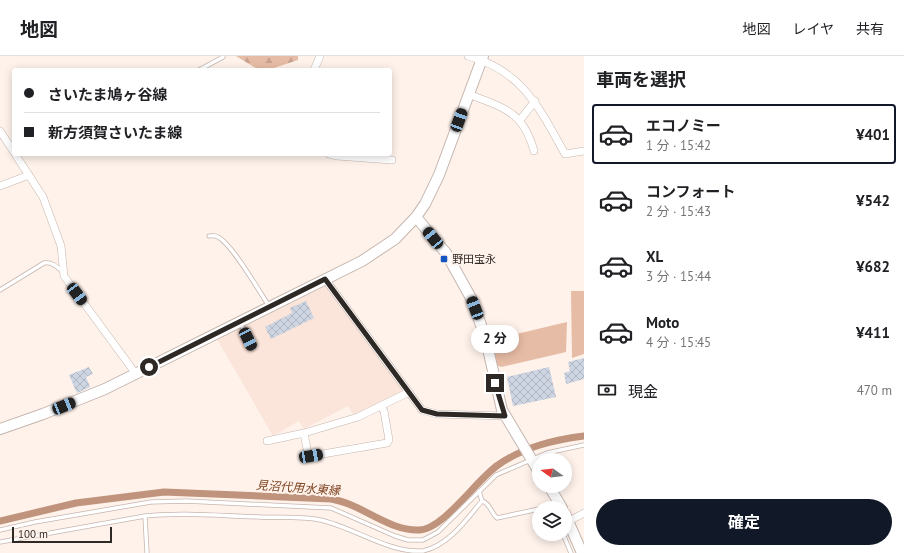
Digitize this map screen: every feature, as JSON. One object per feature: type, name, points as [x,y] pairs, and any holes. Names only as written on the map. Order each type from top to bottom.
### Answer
[{"type":"main road","points":[[0,429],[69,404],[136,374],[382,249],[400,234],[416,217],[433,189],[482,58]]},
{"type":"main road","points":[[416,217],[449,258],[471,298],[481,324],[497,392],[505,416],[532,461]]},
{"type":"main road","points":[[572,529],[582,553]]},
{"type":"street","points":[[315,68],[320,56]]},
{"type":"street","points":[[468,56],[482,58],[516,81],[528,92],[565,154],[584,151]]},
{"type":"street","points":[[468,94],[503,107],[520,120],[530,134],[534,151]]},
{"type":"street","points":[[520,120],[535,102]]},
{"type":"street","points":[[0,131],[12,149]]},
{"type":"street","points":[[17,156],[43,197],[61,246],[63,272],[69,284],[136,374]]},
{"type":"street","points":[[337,156],[392,160]]},
{"type":"street","points":[[0,186],[29,175]]},
{"type":"street","points":[[325,279],[422,410],[429,413],[505,416]]},
{"type":"street","points":[[267,441],[304,433],[358,417],[409,392]]},
{"type":"street","points":[[304,433],[308,454],[311,456],[387,442],[389,440],[384,411],[381,407]]},
{"type":"street","points":[[572,516],[584,513]]},
{"type":"lane","points":[[203,68],[223,57]]},
{"type":"lane","points":[[209,236],[216,236],[221,239],[240,261],[269,306]]},
{"type":"lane","points":[[0,290],[44,263],[49,262],[56,265],[63,272]]},
{"type":"lane","points":[[239,321],[252,348]]},
{"type":"lane","points":[[0,530],[35,522],[151,502],[186,501],[331,508],[395,536],[416,540],[431,536],[438,532],[496,475],[530,458],[584,444]]},
{"type":"lane","points":[[479,491],[482,501],[486,502],[494,515],[498,518],[532,510]]},
{"type":"lane","points":[[0,542],[145,516],[162,514],[208,515],[319,520],[343,527],[387,547],[412,552],[423,551],[448,539],[482,501]]},
{"type":"lane","points":[[145,516],[147,553]]},
{"type":"lane","points":[[566,541],[571,553]]},
{"type":"shaded area","points":[[325,286],[402,389],[400,393],[354,415],[348,406],[304,429],[299,421],[273,436],[217,339]]},
{"type":"green space","points":[[236,56],[298,56],[298,60],[274,68],[256,68]]},
{"type":"green space","points":[[571,291],[584,291],[584,354],[572,358]]},
{"type":"green space","points":[[567,322],[566,352],[501,367],[497,365],[491,340]]},
{"type":"building","points":[[306,301],[314,318],[271,339],[265,327],[292,313],[290,308]]},
{"type":"building","points":[[584,358],[584,379],[566,384],[564,373],[570,371],[568,362]]},
{"type":"building","points":[[89,367],[93,374],[86,377],[90,387],[77,393],[69,375]]},
{"type":"building","points":[[549,367],[556,397],[513,406],[507,377]]},
{"type":"waterway","name":"見沼代用水東縁","points":[[0,521],[76,503],[164,492],[331,499],[353,506],[397,526],[419,530],[428,528],[439,522],[498,465],[518,453],[539,445],[584,436]]},
{"type":"place","name":"野田宝永","points":[[444,259]]},
{"type":"route","points":[[149,367],[325,279],[422,410],[437,414],[505,416],[495,383]]}]
